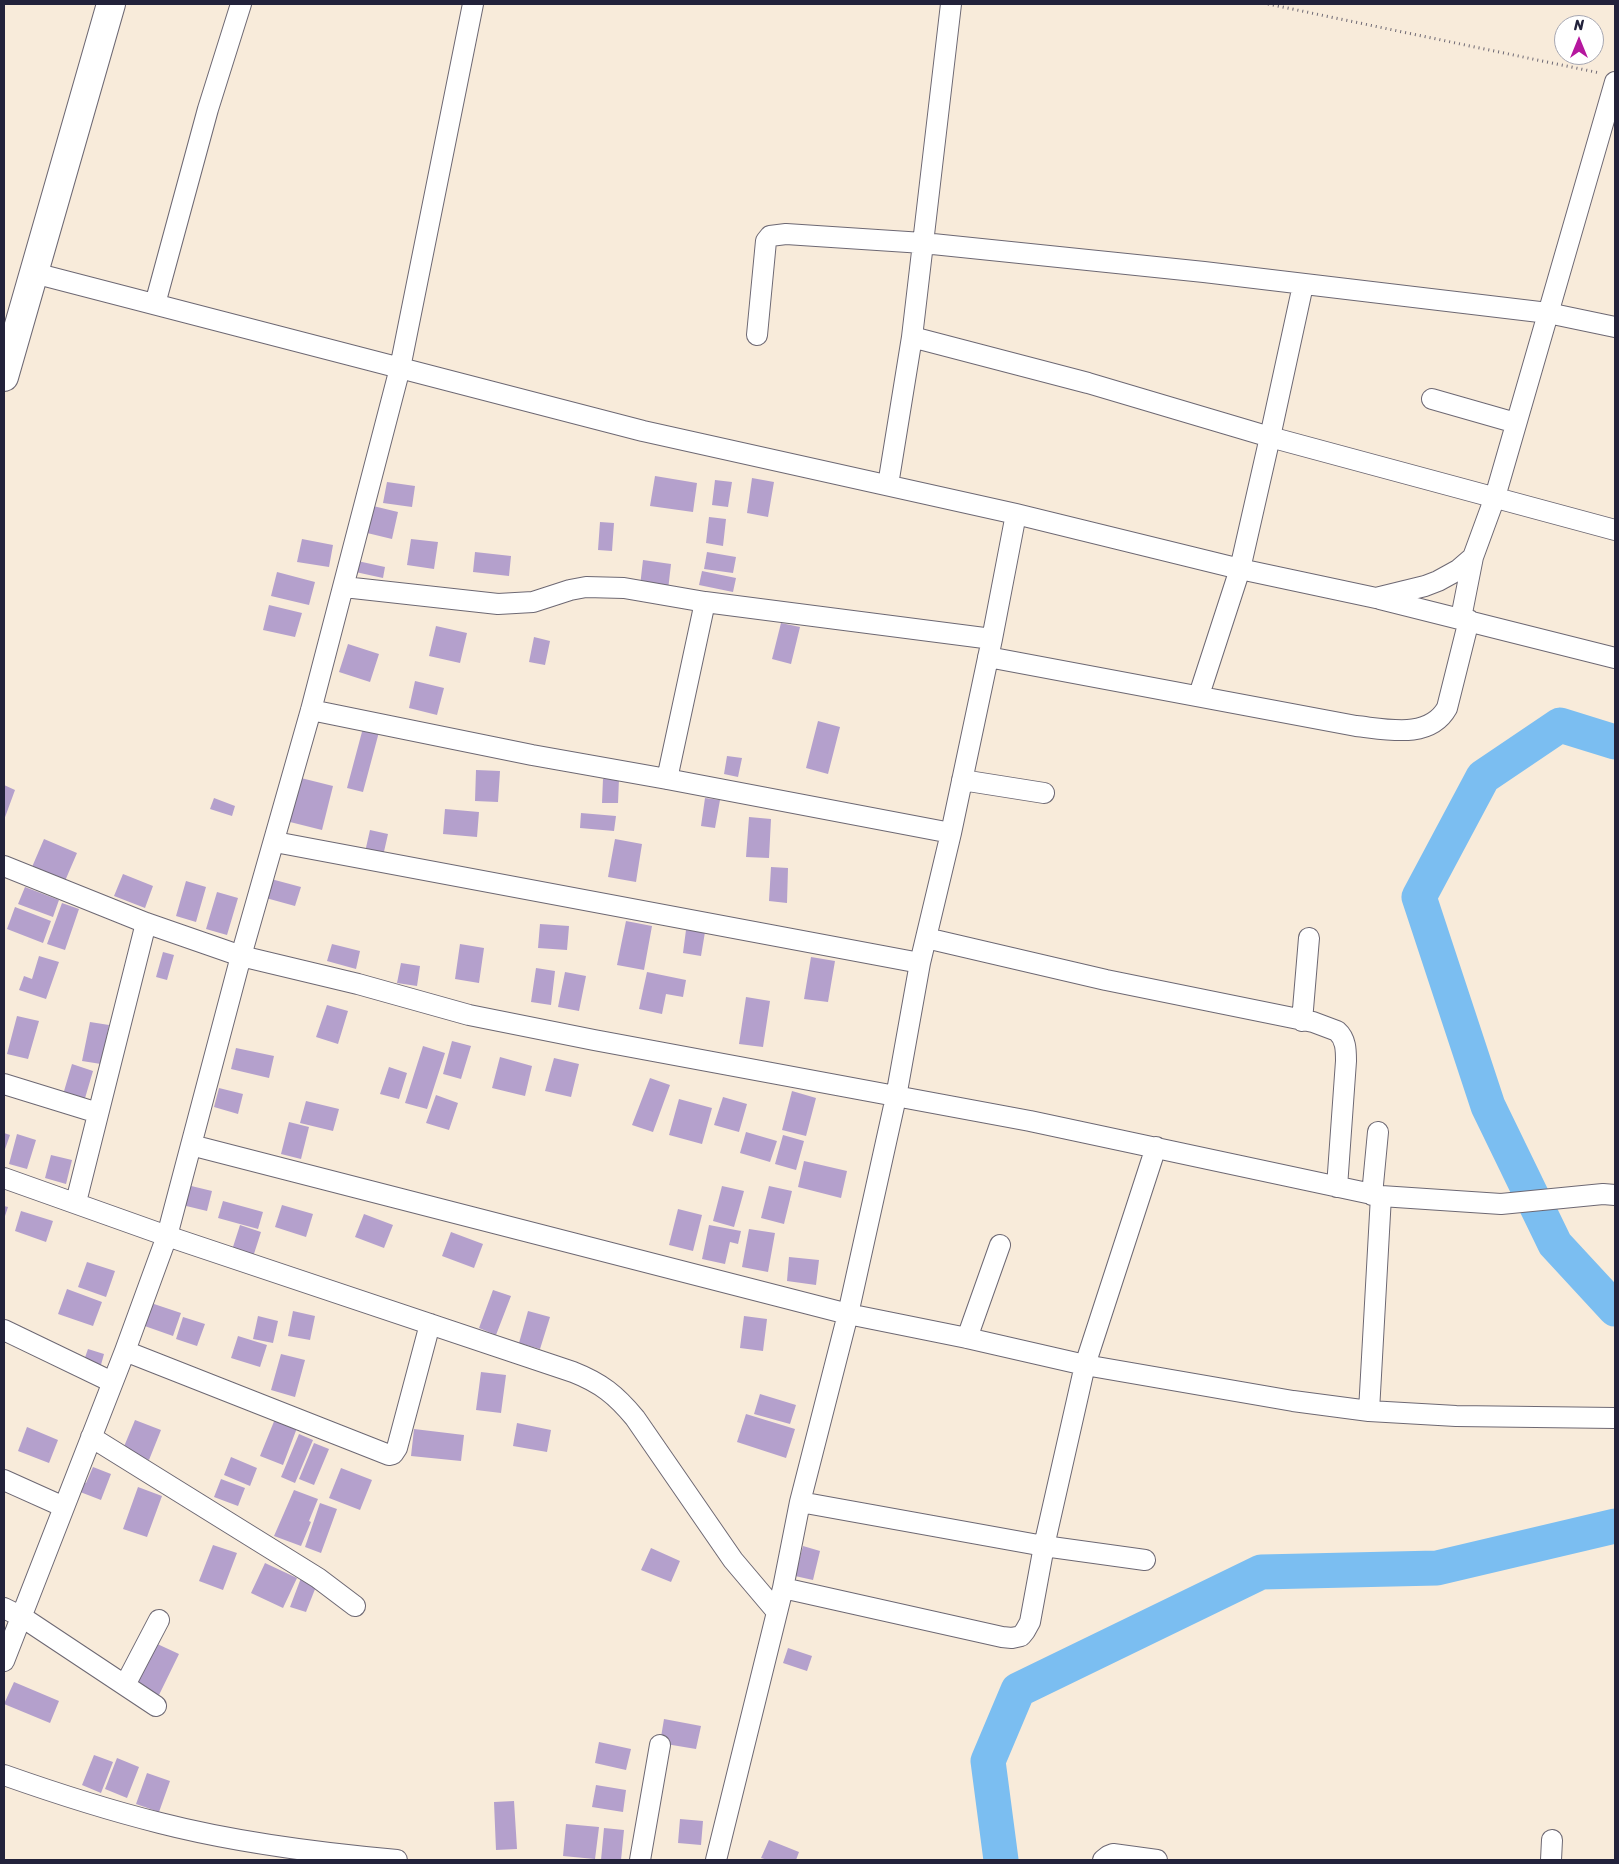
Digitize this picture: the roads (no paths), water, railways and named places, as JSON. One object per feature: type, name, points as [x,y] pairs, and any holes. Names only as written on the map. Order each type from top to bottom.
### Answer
[{"type":"main road","points":[[4,377],[111,4]]},
{"type":"street","points":[[155,304],[208,109],[241,4]]},
{"type":"street","points":[[4,1661],[125,1351],[167,1236],[241,956],[275,842],[311,710],[400,368],[473,4]]},
{"type":"street","points":[[888,485],[912,337],[951,4]]},
{"type":"street","points":[[344,587],[498,604],[534,602],[570,590],[598,586],[624,588],[990,648],[1198,695],[1356,726],[1396,730],[1425,727],[1439,719],[1447,708],[1465,619],[1473,557],[1495,497],[1548,313],[1610,78]]},
{"type":"street","points":[[757,335],[766,244],[770,236],[786,234],[923,243],[1204,272],[1548,313],[1615,327]]},
{"type":"street","points":[[34,273],[643,431],[1016,514],[1240,569],[1376,598],[1615,658]]},
{"type":"street","points":[[1198,695],[1240,569],[1303,285]]},
{"type":"street","points":[[912,337],[1088,383],[1270,437],[1615,530]]},
{"type":"street","points":[[1432,399],[1516,423]]},
{"type":"street","points":[[716,1860],[756,1704],[783,1588],[800,1502],[848,1314],[896,1097],[920,962],[951,834],[1016,514]]},
{"type":"street","points":[[1376,598],[1438,581],[1458,570],[1473,557]]},
{"type":"street","points":[[667,779],[705,602]]},
{"type":"street","points":[[311,710],[532,755],[951,834]]},
{"type":"street","points":[[962,780],[1044,794]]},
{"type":"street","points":[[275,842],[920,962]]},
{"type":"street","points":[[4,866],[146,923],[241,956],[358,984],[469,1014],[594,1040],[1030,1121],[1376,1196],[1501,1204],[1603,1194],[1615,1195]]},
{"type":"street","points":[[76,1202],[146,923]]},
{"type":"street","points":[[926,938],[1106,980],[1332,1028],[1340,1034],[1345,1045],[1346,1060],[1337,1187]]},
{"type":"street","points":[[1302,1021],[1309,938]]},
{"type":"street","points":[[4,1084],[98,1113]]},
{"type":"street","points":[[1369,1411],[1378,1132]]},
{"type":"street","points":[[191,1145],[848,1314],[967,1338],[1085,1365],[1293,1401],[1369,1411],[1456,1416],[1615,1418]]},
{"type":"street","points":[[783,1588],[994,1636],[1015,1638],[1023,1634],[1030,1622],[1044,1546],[1085,1365],[1156,1148]]},
{"type":"street","points":[[4,1178],[76,1202],[167,1236],[573,1372],[599,1383],[625,1405],[733,1560],[777,1612]]},
{"type":"street","points":[[967,1338],[1000,1245]]},
{"type":"street","points":[[125,1351],[388,1455],[393,1454],[397,1448],[430,1324]]},
{"type":"street","points":[[4,1330],[112,1382]]},
{"type":"street","points":[[91,1437],[318,1578],[355,1606]]},
{"type":"street","points":[[4,1480],[64,1507]]},
{"type":"street","points":[[800,1502],[1044,1546],[1145,1560]]},
{"type":"street","points":[[4,1608],[22,1616],[156,1706]]},
{"type":"street","points":[[125,1685],[159,1620]]},
{"type":"street","points":[[640,1860],[660,1745]]},
{"type":"street","points":[[4,1775],[161,1824],[296,1850],[398,1860]]},
{"type":"street","points":[[1551,1860],[1552,1840]]},
{"type":"street","points":[[1103,1860],[1108,1856],[1118,1854],[1156,1860]]},
{"type":"waterway","points":[[1615,742],[1560,725],[1483,777],[1419,897],[1488,1106],[1555,1244],[1615,1309]]},
{"type":"waterway","points":[[1001,1860],[988,1761],[1018,1690],[1261,1572],[1437,1568],[1615,1526]]}]
